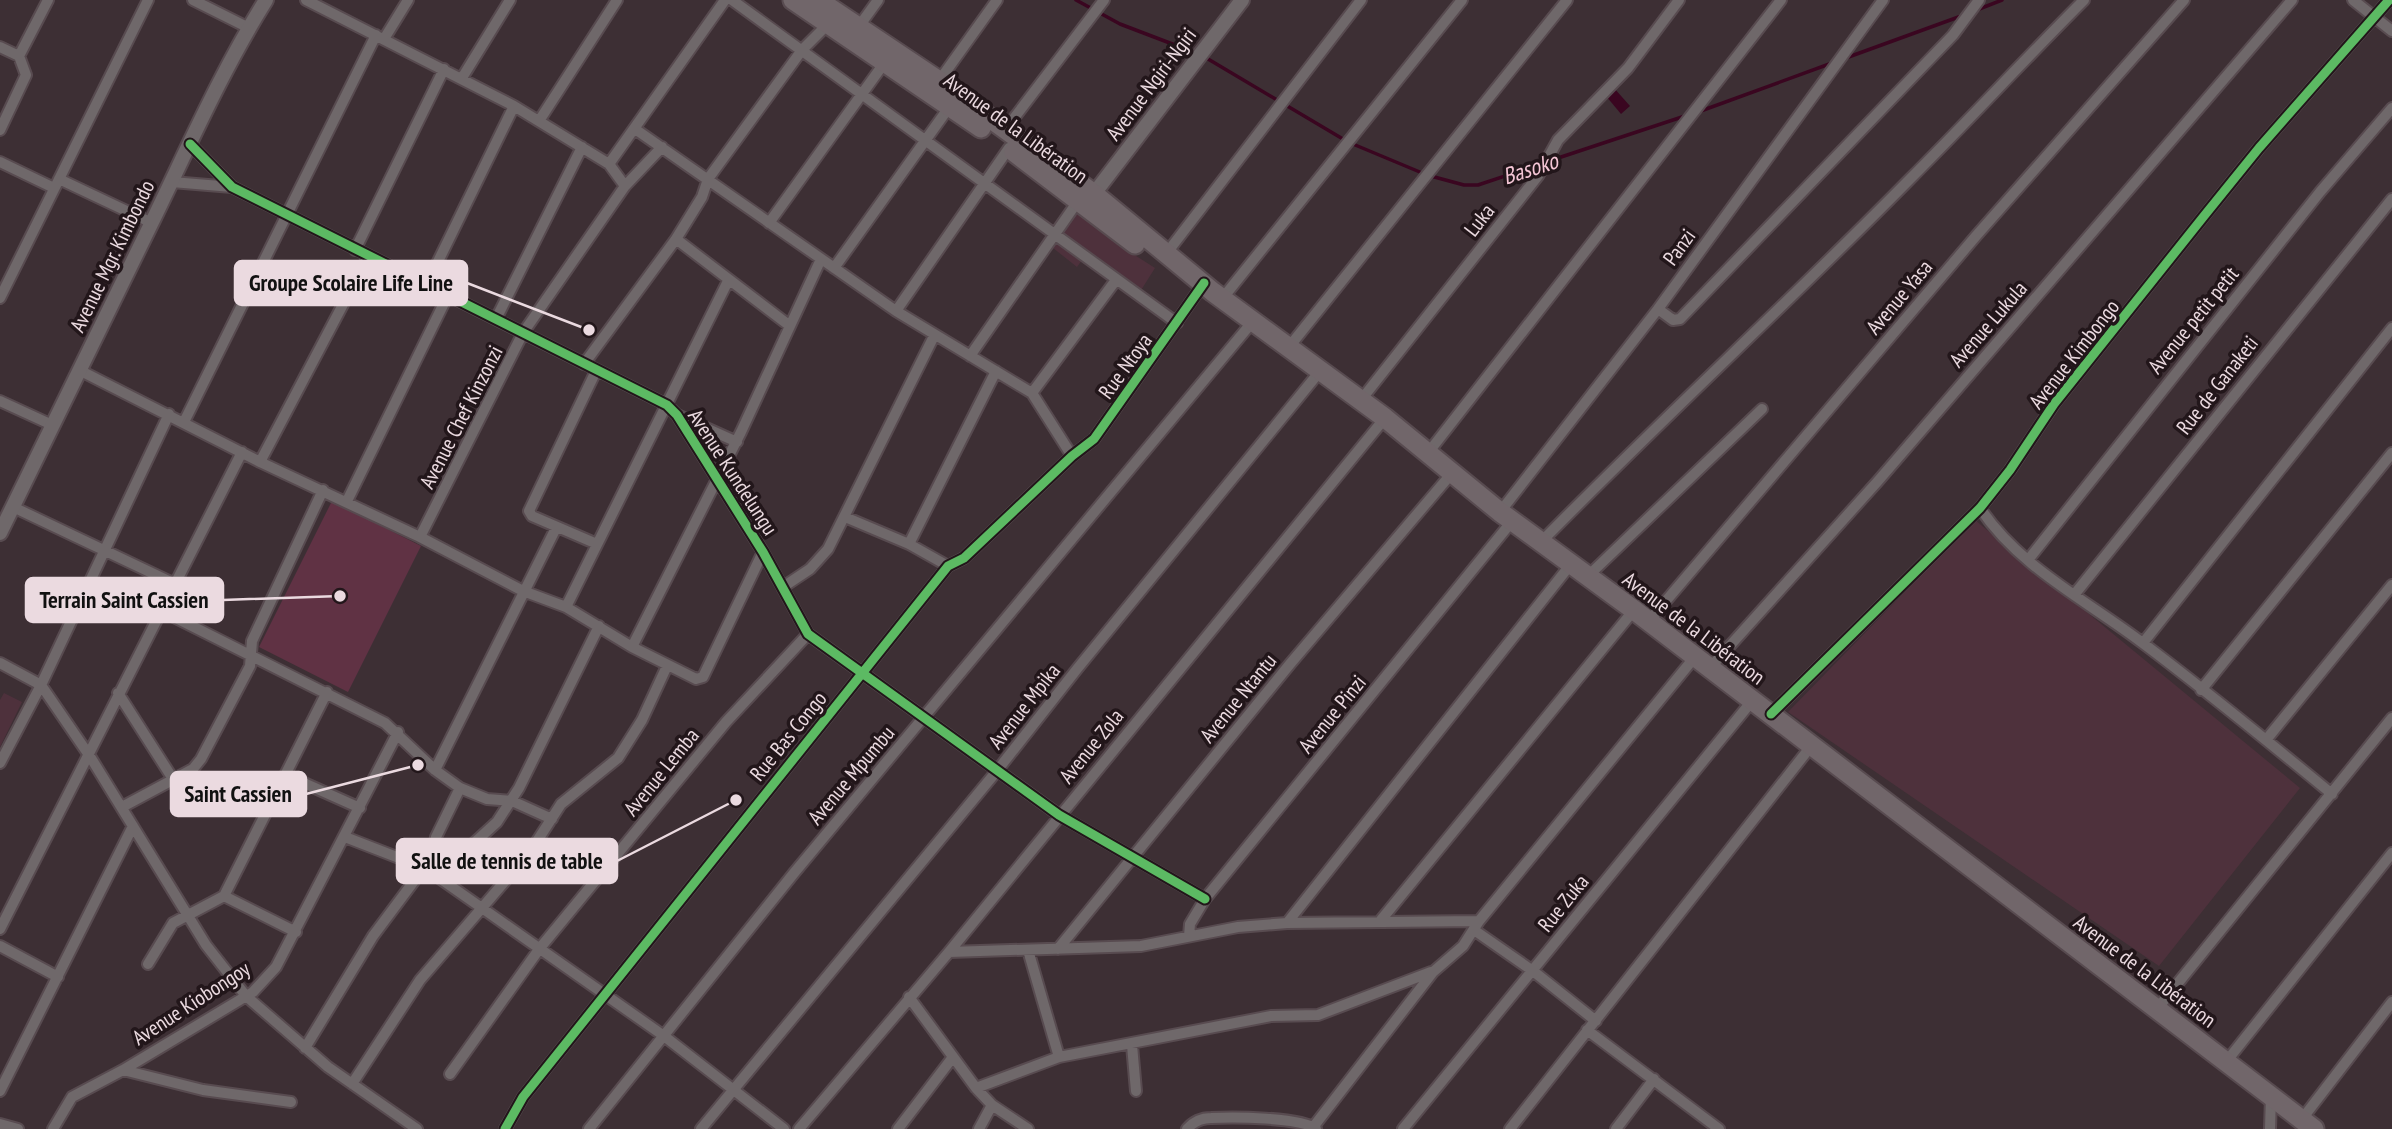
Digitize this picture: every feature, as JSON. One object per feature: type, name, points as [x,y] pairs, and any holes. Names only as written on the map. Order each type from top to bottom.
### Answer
[{"type":"highway","name":"Avenue de la Libération","points":[[793,0],[829,23],[855,32],[939,81],[1085,200],[1254,320],[1385,418],[1506,516],[1771,714],[2308,1124]]},
{"type":"highway","name":"Avenue de la Libération","points":[[818,0],[885,62],[950,106],[1007,139]]},
{"type":"highway","name":"Avenue de la Libération","points":[[1085,200],[1166,254],[1210,291]]},
{"type":"street","points":[[19,56],[48,0]]},
{"type":"street","points":[[0,298],[148,0]]},
{"type":"street","points":[[193,0],[249,28]]},
{"type":"street","name":"Avenue Mgr. Kimbondo","points":[[0,533],[50,424],[190,144],[249,28],[267,0]]},
{"type":"street","points":[[306,0],[514,106],[610,164],[625,186]]},
{"type":"street","points":[[184,422],[284,214],[380,37],[408,0]]},
{"type":"street","points":[[462,78],[510,0]]},
{"type":"street","points":[[539,121],[617,0]]},
{"type":"street","points":[[610,164],[725,0]]},
{"type":"street","points":[[732,0],[1177,323]]},
{"type":"street","points":[[855,32],[878,0]]},
{"type":"street","points":[[939,81],[997,0]]},
{"type":"street","points":[[896,311],[987,183],[1007,139],[1104,0]]},
{"type":"street","name":"Avenue Ngiri-Ngiri","points":[[1085,200],[1242,0]]},
{"type":"street","points":[[1166,254],[1361,0]]},
{"type":"street","name":"Rue Ntoya","points":[[1072,456],[1094,439],[1177,323],[1342,150],[1462,0]]},
{"type":"street","points":[[1289,346],[1567,0]]},
{"type":"street","name":"Luka","points":[[1361,400],[1538,176],[1555,145],[1628,68],[1679,0]]},
{"type":"street","points":[[1428,453],[1781,0]]},
{"type":"street","name":"Panzi","points":[[1506,516],[1883,0]]},
{"type":"street","points":[[1658,309],[1673,320],[1680,319],[1953,35],[1979,0]]},
{"type":"street","points":[[1542,541],[1638,443],[1912,178],[2001,82],[2084,0]]},
{"type":"street","name":"Avenue Yasa","points":[[1381,920],[1641,616],[2184,0]]},
{"type":"street","name":"Avenue Lukula","points":[[1433,972],[1463,946],[1476,925],[1701,663],[1869,492],[2292,0]]},
{"type":"street","points":[[2353,0],[2392,31]]},
{"type":"street","name":"Avenue Kimbongo","points":[[1771,714],[1980,508],[2010,470],[2054,404],[2169,259],[2259,148],[2389,0]]},
{"type":"street","points":[[584,364],[676,239],[702,197],[708,178],[802,50],[829,23]]},
{"type":"street","points":[[0,47],[19,56],[26,75],[0,130]]},
{"type":"street","points":[[769,223],[885,62]]},
{"type":"street","points":[[355,250],[444,69]]},
{"type":"street","points":[[427,284],[514,106]]},
{"type":"street","points":[[834,268],[924,138],[950,106]]},
{"type":"street","name":"Avenue petit petit","points":[[2028,560],[2312,202],[2392,108]]},
{"type":"street","points":[[635,129],[896,311],[1032,393],[1072,456]]},
{"type":"street","name":"Avenue Kundelungu","points":[[190,144],[232,187],[667,405],[677,415],[716,482],[763,552],[808,634]]},
{"type":"street","points":[[496,319],[582,147]]},
{"type":"street","name":"Avenue Chef Kinzonzi","points":[[420,537],[523,333],[625,186],[662,148]]},
{"type":"street","points":[[0,162],[152,223]]},
{"type":"street","points":[[172,182],[232,187]]},
{"type":"street","name":"Rue de Ganaketi","points":[[2074,595],[2392,199]]},
{"type":"street","points":[[970,356],[1056,233],[1085,200]]},
{"type":"street","points":[[676,239],[790,326]]},
{"type":"street","points":[[260,462],[368,257]]},
{"type":"street","points":[[632,647],[737,442],[821,259]]},
{"type":"street","points":[[1032,393],[1116,279]]},
{"type":"street","points":[[566,607],[728,281]]},
{"type":"street","points":[[347,501],[449,295]]},
{"type":"street","name":"Avenue Mpumbu","points":[[589,1129],[794,873],[1254,320]]},
{"type":"street","points":[[2143,643],[2392,328]]},
{"type":"street","points":[[783,587],[810,569],[828,548],[934,336]]},
{"type":"street","points":[[79,370],[260,462],[420,537],[523,591],[566,607],[632,647],[696,679],[703,677],[763,552]]},
{"type":"street","name":"Avenue Mpika","points":[[701,1129],[996,772],[1077,668],[1321,370]]},
{"type":"street","points":[[596,371],[530,503],[532,516],[597,544]]},
{"type":"street","points":[[909,544],[996,371]]},
{"type":"street","points":[[0,401],[50,424]]},
{"type":"street","points":[[1587,577],[1762,409]]},
{"type":"street","points":[[0,763],[41,685],[169,414]]},
{"type":"street","points":[[677,415],[737,442]]},
{"type":"street","name":"Avenue Zola","points":[[799,1129],[949,952],[1385,418]]},
{"type":"street","points":[[0,929],[173,583],[242,452]]},
{"type":"street","points":[[2202,690],[2392,453]]},
{"type":"street","name":"Rue Bas Congo","points":[[505,1129],[523,1097],[607,995],[730,835],[948,566],[964,558],[1072,456]]},
{"type":"street","name":"Avenue Ntantu","points":[[1058,949],[1290,664],[1452,473]]},
{"type":"street","points":[[122,807],[193,769],[205,753],[250,666],[252,641],[323,490]]},
{"type":"street","points":[[13,507],[173,583]]},
{"type":"street","points":[[1980,508],[2028,560],[2143,643],[2332,794]]},
{"type":"street","name":"Avenue Pinzi","points":[[1189,936],[1190,924],[1205,899],[1506,516]]},
{"type":"street","points":[[845,517],[909,544],[948,566]]},
{"type":"street","points":[[435,770],[556,527]]},
{"type":"street","points":[[1287,923],[1571,564]]},
{"type":"street","points":[[2266,740],[2392,584]]},
{"type":"street","points":[[160,610],[327,692],[398,732],[435,770],[460,788],[487,799],[512,802],[552,819]]},
{"type":"street","points":[[432,858],[451,854],[473,844],[497,822],[512,802],[599,626]]},
{"type":"street","points":[[808,634],[1059,815],[1133,860],[1205,899]]},
{"type":"street","name":"Avenue Lemba","points":[[450,1074],[540,948],[726,722],[808,634]]},
{"type":"street","points":[[0,663],[41,685],[89,754],[206,945],[246,996],[398,1124],[417,1129]]},
{"type":"street","points":[[352,1084],[419,980],[530,852],[571,793],[618,758],[642,720],[667,666]]},
{"type":"street","points":[[148,964],[169,927],[187,914],[224,896],[327,692]]},
{"type":"street","points":[[118,693],[173,779]]},
{"type":"street","name":"Rue Zuka","points":[[1403,1129],[1752,701]]},
{"type":"street","points":[[2157,1009],[2392,718]]},
{"type":"street","name":"Avenue Kiobongoy","points":[[53,1129],[72,1097],[123,1070],[246,996],[276,967],[398,732]]},
{"type":"street","points":[[1510,1129],[1812,746]]},
{"type":"street","points":[[286,775],[360,807]]},
{"type":"street","points":[[305,1048],[373,936],[432,858],[436,837],[460,788]]},
{"type":"street","points":[[0,1091],[133,826]]},
{"type":"street","points":[[345,837],[425,868],[664,1036],[784,1129]]},
{"type":"street","points":[[2226,1062],[2392,853]]},
{"type":"street","points":[[224,896],[296,932]]},
{"type":"street","points":[[949,952],[1141,946],[1189,936],[1287,923],[1381,920],[1476,925],[1596,1021]]},
{"type":"street","points":[[0,946],[58,977]]},
{"type":"street","points":[[1027,950],[1059,1057]]},
{"type":"street","points":[[976,1088],[1059,1057],[1132,1045],[1270,1016],[1318,1015],[1433,972]]},
{"type":"street","points":[[1187,1129],[1191,1124],[1210,1118],[1297,1122],[1315,1128],[1433,972]]},
{"type":"street","points":[[909,997],[976,1088],[992,1105],[1028,1129]]},
{"type":"street","points":[[2308,1124],[2392,1002]]},
{"type":"street","points":[[1587,1030],[1719,1129]]},
{"type":"street","points":[[1132,1045],[1136,1091]]},
{"type":"street","points":[[898,1129],[953,1057]]},
{"type":"street","points":[[123,1070],[202,1090],[291,1102]]},
{"type":"street","points":[[1616,1129],[1654,1079]]},
{"type":"street","points":[[2270,1129],[2271,1096]]},
{"type":"street","points":[[979,1129],[992,1105]]},
{"type":"street","points":[[1698,1129],[1704,1117]]},
{"type":"street","points":[[0,1124],[18,1129]]},
{"type":"shaded area","points":[[1614,88],[1630,106],[1621,114],[1606,96]]},
{"type":"shaded area","points":[[1078,211],[1119,245],[1155,268],[1138,295],[1085,256],[1077,267],[1053,248]]},
{"type":"shaded area","points":[[332,501],[421,546],[348,692],[259,647]]},
{"type":"shaded area","points":[[1975,520],[2300,788],[2159,966],[1788,712]]},
{"type":"shaded area","points":[[4,693],[22,702],[0,747],[0,700]]},
{"type":"waterway","name":"Basoko","points":[[1076,0],[1120,24],[1196,53]]},
{"type":"waterway","name":"Basoko","points":[[1974,11],[2002,0]]},
{"type":"waterway","name":"Basoko","points":[[1843,59],[1964,15]]},
{"type":"waterway","name":"Basoko","points":[[1203,56],[1348,142],[1427,175],[1464,185],[1478,185],[1541,164]]},
{"type":"waterway","name":"Basoko","points":[[1698,112],[1832,63]]},
{"type":"waterway","name":"Basoko","points":[[1549,161],[1688,115]]},
{"type":"cycle path","points":[[1771,714],[1980,508],[2010,470],[2054,404],[2204,216],[2259,148],[2389,0]]},
{"type":"cycle path","points":[[190,144],[232,187],[667,405],[677,415],[763,552],[808,634],[1059,815],[1205,899]]},
{"type":"cycle path","points":[[505,1129],[523,1097],[948,566],[964,558],[1072,456],[1094,439],[1204,283]]},
{"type":"place","name":"Groupe Scolaire Life Line","points":[[589,330]]},
{"type":"place","name":"Terrain Saint Cassien","points":[[340,596]]},
{"type":"place","name":"Saint Cassien","points":[[418,765]]},
{"type":"place","name":"Salle de tennis de table","points":[[736,800]]}]
